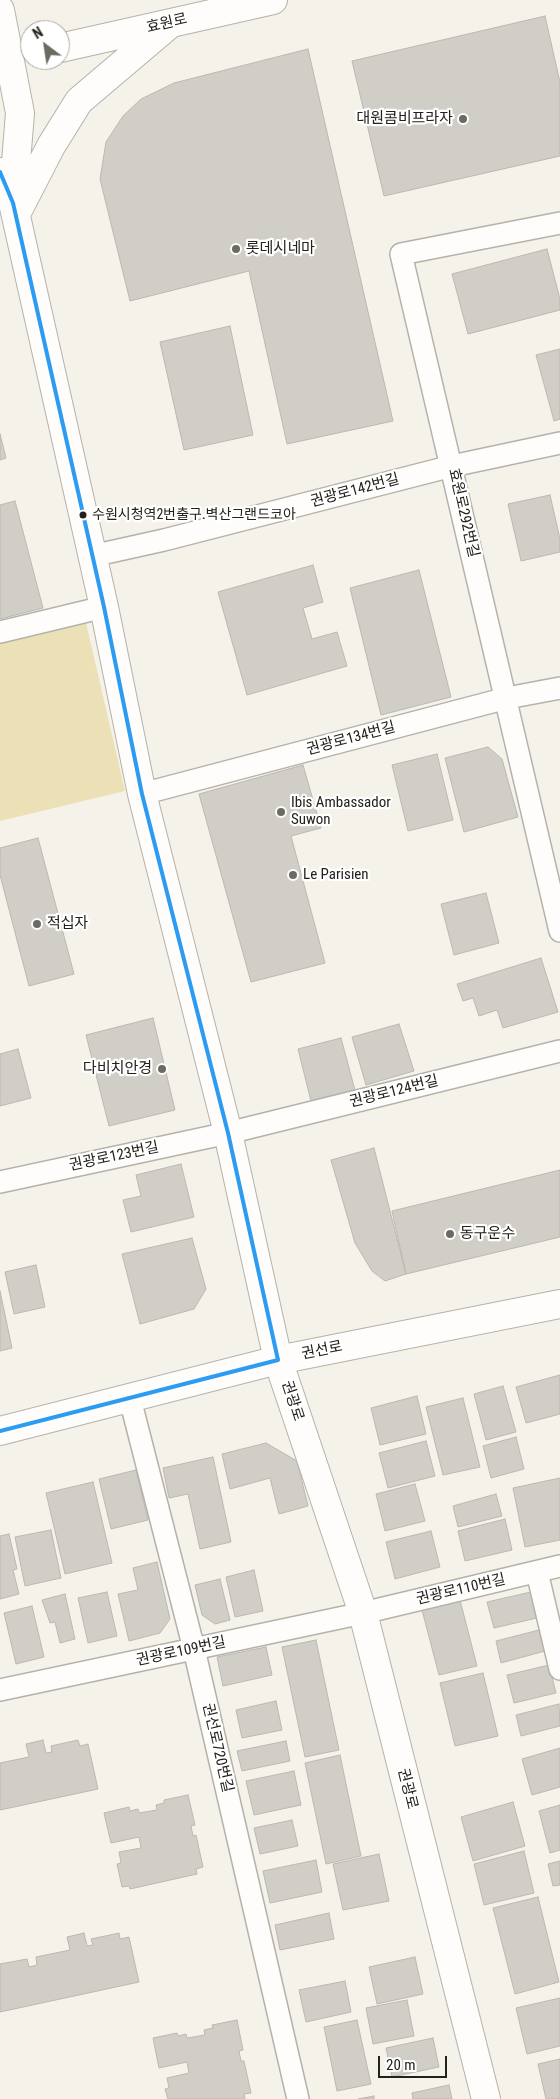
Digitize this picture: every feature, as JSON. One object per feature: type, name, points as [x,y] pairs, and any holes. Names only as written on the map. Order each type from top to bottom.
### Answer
[{"type":"street","name":"효원로","points":[[70,46],[273,0]]},
{"type":"street","points":[[0,10],[14,59],[20,113],[11,210]]},
{"type":"street","points":[[11,210],[79,101],[171,23]]},
{"type":"street","name":"권광로","points":[[0,172],[11,210],[104,607],[142,794],[228,1132],[278,1360],[363,1613],[486,2099]]},
{"type":"street","name":"효원로292번길","points":[[560,223],[401,254],[507,698],[560,930]]},
{"type":"street","name":"권광로142번길","points":[[92,556],[164,540],[452,466],[560,443]]},
{"type":"street","points":[[0,632],[104,607]]},
{"type":"street","name":"권광로134번길","points":[[142,794],[507,698],[560,688]]},
{"type":"street","name":"권광로124번길","points":[[228,1132],[560,1051]]},
{"type":"street","name":"권광로123번길","points":[[0,1182],[228,1132]]},
{"type":"street","name":"권선로","points":[[0,1431],[278,1360],[560,1304]]},
{"type":"street","name":"권선로720번길","points":[[130,1399],[194,1649],[298,2099]]},
{"type":"street","name":"권광로110번길","points":[[363,1613],[560,1566]]},
{"type":"street","points":[[537,1572],[560,1669]]},
{"type":"street","name":"권광로109번길","points":[[0,1690],[363,1613]]},
{"type":"shaded area","points":[[86,623],[125,791],[0,821],[0,644]]},
{"type":"building","name":"대원콤비프라자","points":[[545,16],[560,82],[560,156],[384,196],[352,61]]},
{"type":"building","name":"롯데시네마","points":[[308,49],[393,421],[287,444],[249,271],[130,301],[100,179],[106,142],[123,116],[141,99],[174,83]]},
{"type":"building","points":[[547,249],[560,299],[560,310],[468,334],[452,274]]},
{"type":"building","points":[[230,326],[253,435],[184,450],[160,342]]},
{"type":"building","points":[[560,349],[560,419],[554,421],[536,355]]},
{"type":"building","points":[[0,434],[6,458],[0,460]]},
{"type":"building","points":[[550,495],[560,539],[560,552],[521,561],[508,504]]},
{"type":"building","points":[[15,501],[43,608],[0,619],[0,505]]},
{"type":"building","points":[[313,565],[323,602],[303,608],[312,639],[337,632],[347,666],[247,695],[218,592]]},
{"type":"building","points":[[419,570],[451,697],[381,715],[350,588]]},
{"type":"building","points":[[488,747],[502,759],[518,817],[464,832],[445,758]]},
{"type":"building","points":[[437,754],[453,820],[408,831],[392,765]]},
{"type":"building","points":[[303,765],[321,828],[291,836],[325,963],[251,982],[199,794]]},
{"type":"building","name":"적십자","points":[[38,838],[74,974],[29,986],[0,875],[0,848]]},
{"type":"building","points":[[486,893],[499,943],[454,955],[441,904]]},
{"type":"building","points":[[541,958],[558,1012],[503,1028],[497,1010],[479,1016],[473,998],[463,1001],[457,984]]},
{"type":"building","points":[[153,1018],[175,1110],[109,1126],[86,1035]]},
{"type":"building","points":[[399,1024],[414,1071],[366,1085],[352,1037]]},
{"type":"building","points":[[341,1038],[356,1094],[312,1105],[298,1049]]},
{"type":"building","points":[[18,1049],[31,1098],[0,1106],[0,1054]]},
{"type":"building","points":[[374,1148],[406,1274],[385,1281],[372,1271],[355,1243],[331,1160]]},
{"type":"building","points":[[181,1164],[194,1217],[131,1232],[123,1200],[141,1196],[136,1175]]},
{"type":"building","points":[[560,1170],[560,1237],[406,1274],[392,1211]]},
{"type":"building","points":[[192,1238],[206,1289],[194,1309],[140,1324],[122,1254]]},
{"type":"building","points":[[36,1265],[45,1307],[14,1314],[5,1272]]},
{"type":"building","points":[[0,1291],[12,1348],[0,1351]]},
{"type":"building","points":[[560,1375],[560,1414],[526,1423],[516,1387]]},
{"type":"building","points":[[503,1386],[516,1432],[486,1440],[474,1394]]},
{"type":"building","points":[[417,1396],[426,1434],[380,1445],[371,1408]]},
{"type":"building","points":[[463,1398],[480,1467],[443,1475],[426,1407]]},
{"type":"building","points":[[516,1437],[524,1469],[491,1478],[483,1446]]},
{"type":"building","points":[[426,1441],[435,1476],[388,1488],[379,1453]]},
{"type":"building","points":[[266,1443],[297,1461],[308,1506],[279,1514],[270,1478],[230,1489],[222,1454]]},
{"type":"building","points":[[213,1457],[231,1542],[200,1549],[188,1494],[169,1498],[163,1468]]},
{"type":"building","points":[[136,1470],[148,1520],[111,1529],[99,1479]]},
{"type":"building","points":[[560,1478],[560,1540],[525,1547],[513,1488]]},
{"type":"building","points":[[93,1482],[112,1563],[65,1574],[46,1493]]},
{"type":"building","points":[[415,1484],[425,1521],[385,1531],[376,1494]]},
{"type":"building","points":[[496,1494],[502,1516],[458,1527],[453,1506]]},
{"type":"building","points":[[505,1519],[512,1550],[465,1561],[458,1531]]},
{"type":"building","points":[[51,1530],[61,1578],[25,1586],[15,1537]]},
{"type":"building","points":[[431,1531],[440,1567],[395,1579],[386,1542]]},
{"type":"building","points":[[9,1534],[17,1569],[13,1570],[19,1594],[0,1599],[0,1536]]},
{"type":"building","points":[[157,1562],[170,1619],[160,1633],[129,1641],[118,1594],[138,1590],[133,1568]]},
{"type":"building","points":[[254,1570],[263,1611],[235,1617],[226,1577]]},
{"type":"building","points":[[220,1579],[230,1620],[215,1624],[202,1615],[195,1585]]},
{"type":"building","points":[[107,1592],[117,1636],[88,1643],[78,1598]]},
{"type":"building","points":[[531,1592],[537,1618],[494,1628],[487,1602]]},
{"type":"building","points":[[65,1594],[75,1639],[60,1643],[55,1622],[50,1623],[42,1600]]},
{"type":"building","points":[[460,1600],[477,1666],[439,1675],[422,1610]]},
{"type":"building","points":[[32,1606],[44,1657],[16,1664],[4,1613]]},
{"type":"building","points":[[539,1630],[545,1651],[501,1663],[496,1641]]},
{"type":"building","points":[[316,1640],[339,1750],[305,1757],[282,1647]]},
{"type":"building","points":[[266,1647],[272,1675],[223,1686],[217,1657]]},
{"type":"building","points":[[549,1665],[556,1693],[514,1703],[507,1675]]},
{"type":"building","points":[[483,1673],[498,1736],[455,1746],[440,1683]]},
{"type":"building","points":[[276,1701],[282,1730],[242,1738],[236,1710]]},
{"type":"building","points":[[559,1704],[560,1726],[521,1736],[516,1715]]},
{"type":"building","points":[[43,1740],[46,1753],[52,1752],[51,1746],[78,1740],[80,1746],[88,1744],[98,1789],[0,1810],[0,1763],[29,1757],[26,1744]]},
{"type":"building","points":[[286,1741],[290,1761],[242,1771],[237,1751]]},
{"type":"building","points":[[560,1748],[560,1787],[532,1795],[522,1759]]},
{"type":"building","points":[[340,1755],[361,1856],[326,1864],[305,1763]]},
{"type":"building","points":[[294,1771],[301,1805],[254,1815],[246,1781]]},
{"type":"building","points":[[188,1795],[195,1825],[191,1826],[193,1836],[196,1835],[203,1867],[196,1869],[197,1874],[130,1889],[129,1886],[122,1887],[117,1864],[121,1863],[119,1852],[141,1848],[139,1837],[111,1843],[104,1813],[129,1807],[130,1811],[138,1809],[139,1813],[157,1810],[156,1805],[164,1803],[164,1800]]},
{"type":"building","points":[[513,1802],[525,1846],[473,1861],[461,1817]]},
{"type":"building","points":[[560,1805],[560,1850],[550,1853],[539,1811]]},
{"type":"building","points":[[292,1820],[298,1846],[260,1854],[254,1828]]},
{"type":"building","points":[[524,1851],[534,1893],[484,1905],[474,1864]]},
{"type":"building","points":[[379,1854],[389,1901],[343,1910],[333,1864]]},
{"type":"building","points":[[316,1860],[322,1892],[270,1903],[263,1871]]},
{"type":"building","points":[[560,1861],[560,1885],[553,1886],[548,1864]]},
{"type":"building","points":[[538,1897],[559,1982],[515,1994],[493,1908]]},
{"type":"building","points":[[329,1913],[334,1939],[280,1950],[275,1925]]},
{"type":"building","points":[[84,1933],[87,1946],[93,1945],[91,1939],[119,1933],[120,1939],[129,1937],[139,1982],[0,2012],[0,1964],[27,1959],[29,1967],[37,1965],[36,1957],[70,1950],[67,1937]]},
{"type":"building","points":[[415,1957],[423,1994],[377,2004],[369,1967]]},
{"type":"building","points":[[345,1981],[351,2012],[306,2022],[299,1990]]},
{"type":"building","points":[[560,1998],[560,2046],[527,2054],[516,2008]]},
{"type":"building","points":[[407,2000],[414,2036],[373,2044],[366,2008]]},
{"type":"building","points":[[237,2020],[243,2050],[239,2051],[241,2061],[244,2061],[251,2093],[244,2094],[245,2099],[168,2099],[165,2089],[169,2088],[167,2078],[189,2073],[187,2062],[159,2068],[153,2038],[177,2033],[178,2036],[186,2034],[187,2038],[205,2035],[204,2030],[213,2028],[212,2025]]},
{"type":"building","points":[[357,2020],[371,2084],[337,2091],[324,2027]]},
{"type":"building","points":[[433,2038],[439,2067],[392,2077],[386,2048]]},
{"type":"building","points":[[560,2059],[560,2099],[546,2099],[538,2064]]},
{"type":"building","points":[[449,2085],[452,2099],[413,2099],[412,2093]]},
{"type":"building","points":[[374,2096],[374,2099],[358,2099]]},
{"type":"transit line","points":[[0,172],[13,203],[104,607],[142,794],[228,1133],[278,1360],[0,1431]]},
{"type":"place","name":"대원콤비프라자","points":[[463,119]]},
{"type":"place","name":"롯데시네마","points":[[236,249]]},
{"type":"place","name":"수원시청역2번출구.벽산그랜드코아","points":[[83,515]]},
{"type":"place","name":"Ibis Ambassador Suwon","points":[[281,812]]},
{"type":"place","name":"Le Parisien","points":[[293,875]]},
{"type":"place","name":"적십자","points":[[37,924]]},
{"type":"place","name":"다비치안경","points":[[162,1069]]},
{"type":"place","name":"동구운수","points":[[450,1234]]}]
